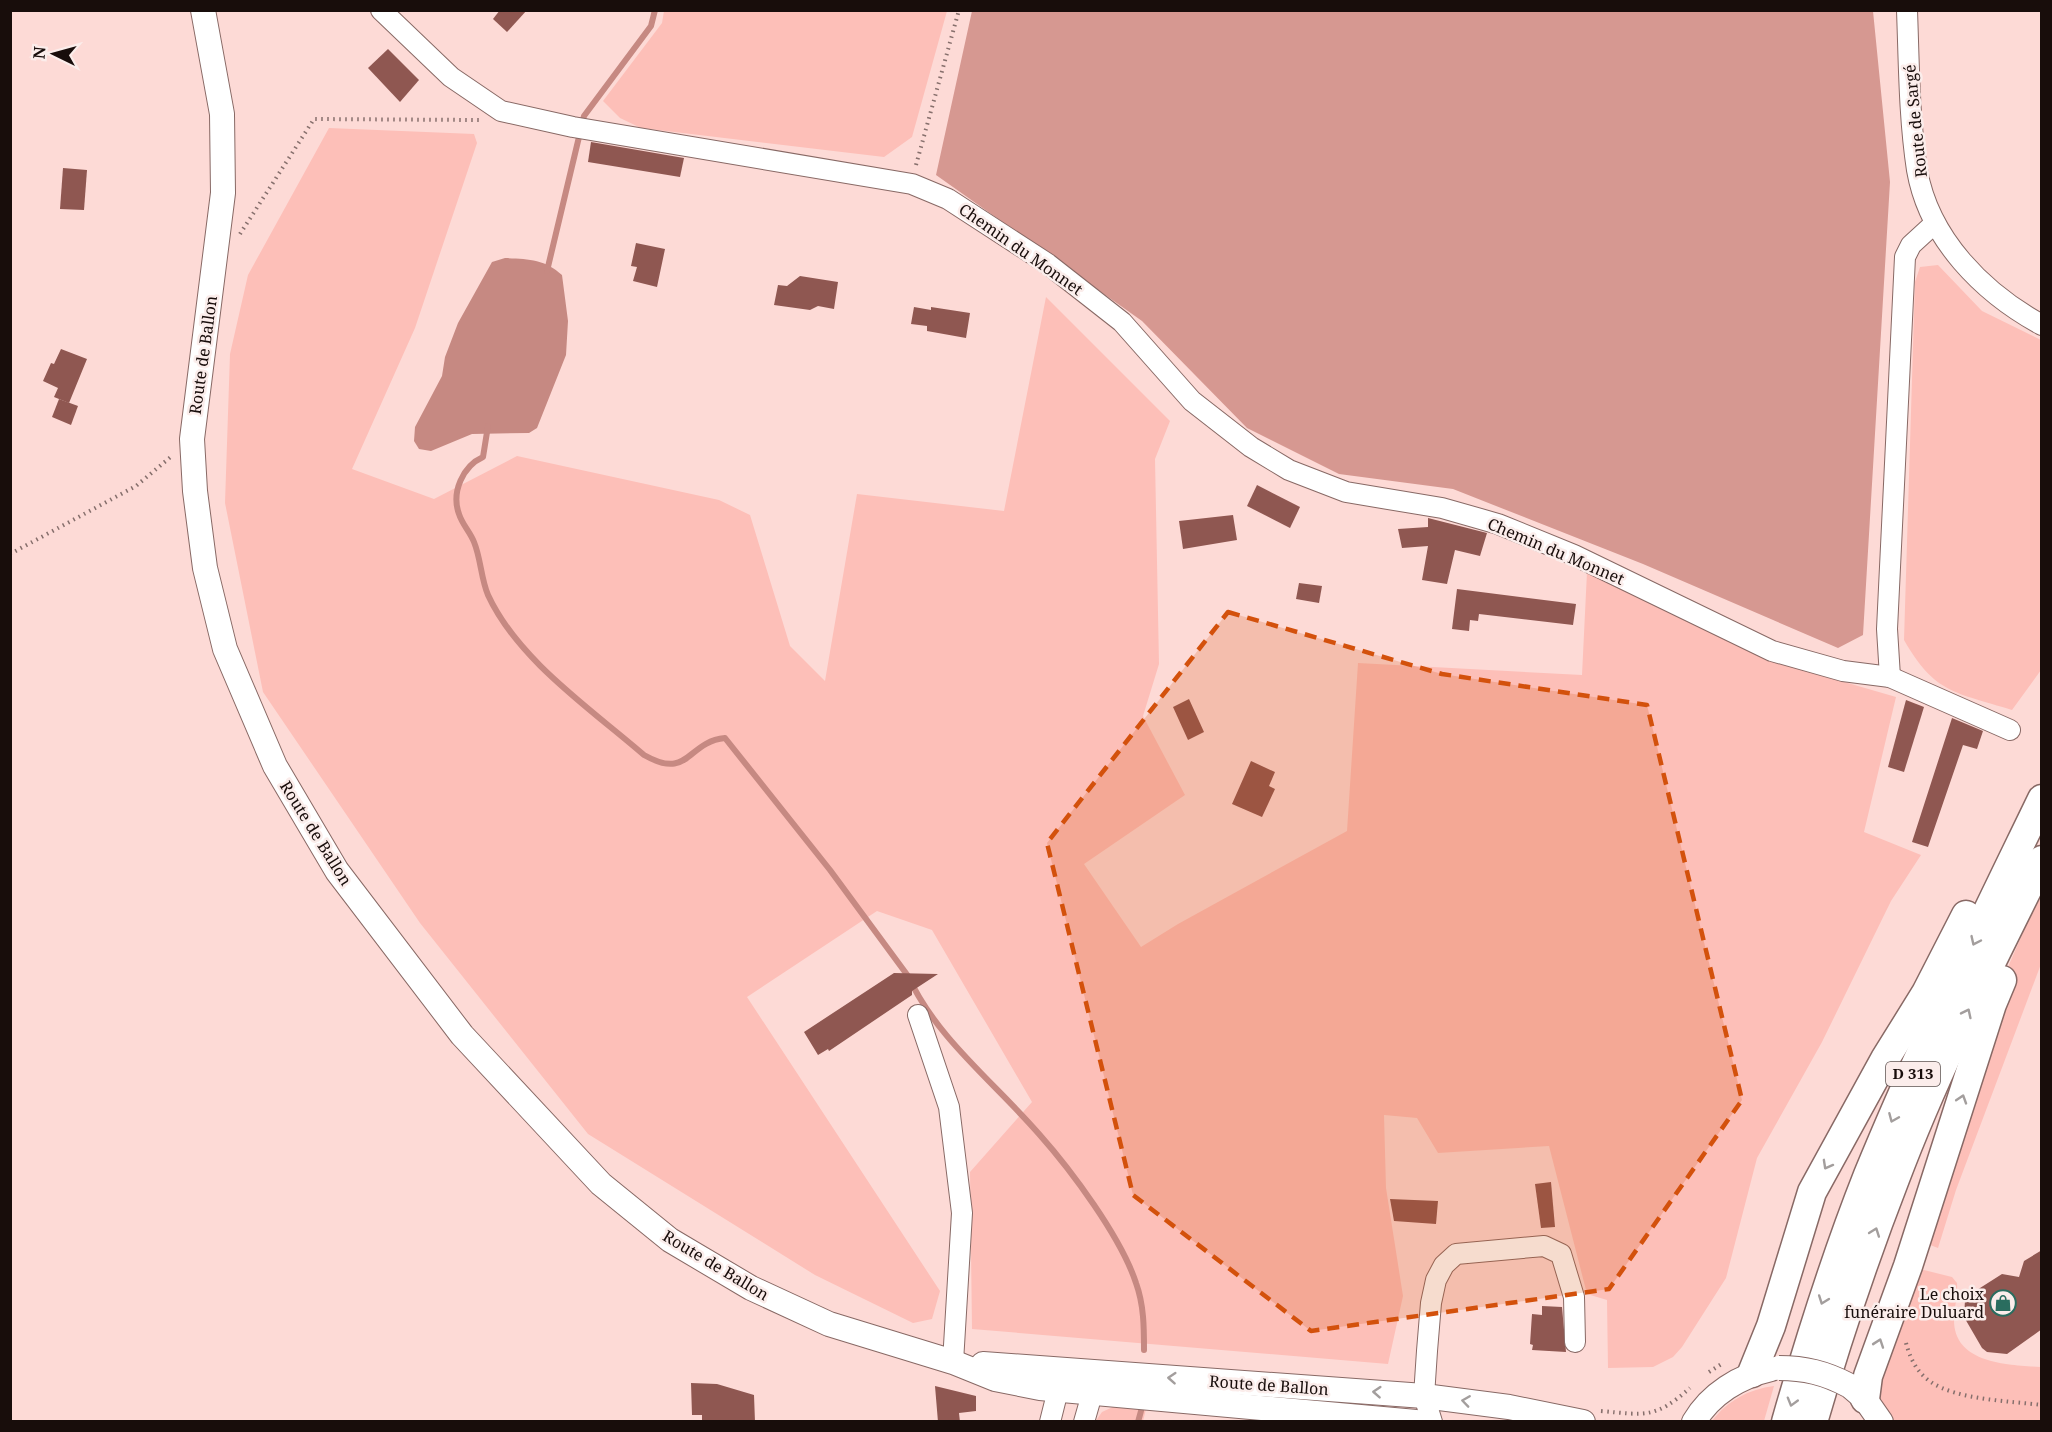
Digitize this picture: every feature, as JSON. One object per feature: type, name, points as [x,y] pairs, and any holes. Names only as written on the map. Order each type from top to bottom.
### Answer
[{"type":"highway","points":[[1766,1370],[1772,1326],[1812,1192],[1885,1059],[1926,993],[2014,823],[2038,806]]},
{"type":"highway","name":"D 313","points":[[1786,1422],[1816,1318],[1868,1176],[1910,1079],[2038,806]]},
{"type":"highway","points":[[1865,1402],[1868,1376],[1908,1266],[1992,1004],[2034,907],[2036,871]]},
{"type":"highway","name":"D 313","points":[[1814,1422],[1843,1321],[1895,1177],[1957,1034],[2036,871]]},
{"type":"main road","name":"Route de Ballon","points":[[203,10],[222,114],[223,193],[192,439],[195,491],[205,568],[225,649],[275,766],[337,871],[462,1035],[601,1184],[670,1240],[751,1288],[829,1324],[953,1362],[995,1379],[1058,1390],[1247,1404],[1416,1422]]},
{"type":"main road","name":"Route de Ballon","points":[[953,1362],[1080,1371],[1247,1404],[1424,1396],[1588,1416]]},
{"type":"main road","points":[[1674,1422],[1698,1414],[1726,1388],[1766,1370],[1801,1368],[1829,1375],[1865,1402]]},
{"type":"street","name":"Chemin du Monnet","points":[[381,10],[451,77],[501,111],[581,128],[912,184],[948,199],[1048,264],[1122,322],[1192,401],[1251,447],[1289,470],[1347,492],[1442,508],[1497,524],[1574,555],[1772,651],[1843,671],[1890,677],[2010,730]]},
{"type":"street","name":"Route de Sargé","points":[[1907,10],[1917,172],[1935,223],[1960,260],[2008,306],[2042,325]]},
{"type":"street","points":[[1890,677],[1887,629],[1905,256],[1911,245],[1935,223]]},
{"type":"street","points":[[918,1015],[949,1107],[962,1213],[953,1362]]},
{"type":"street","points":[[1432,1422],[1424,1396],[1431,1303],[1436,1280],[1443,1265],[1456,1254],[1544,1246],[1561,1254],[1574,1297],[1575,1342]]},
{"type":"street","points":[[1050,1422],[1058,1390],[1080,1371],[1092,1394],[1084,1422]]},
{"type":"path","points":[[912,184],[922,138],[959,10]]},
{"type":"path","points":[[214,272],[314,119],[474,121],[501,111]]},
{"type":"path","points":[[10,555],[136,486],[192,439]]},
{"type":"path","points":[[1888,1318],[1897,1322],[1917,1368],[1931,1383],[1960,1393],[2042,1405]]},
{"type":"path","points":[[1701,1379],[1725,1362]]},
{"type":"path","points":[[1588,1416],[1657,1413],[1694,1385]]},
{"type":"highlighted area","points":[[1228,612],[1442,674],[1647,705],[1742,1100],[1609,1289],[1311,1331],[1133,1195],[1047,843]]},
{"type":"shaded area","points":[[664,10],[947,11],[912,137],[884,157],[641,128],[620,118],[603,101],[662,23]]},
{"type":"shaded area","points":[[972,11],[1873,11],[1890,182],[1863,635],[1838,648],[1643,564],[1453,489],[1339,474],[1247,428],[1142,321],[936,175]]},
{"type":"shaded area","points":[[329,128],[474,134],[477,143],[415,328],[352,469],[434,499],[517,456],[719,500],[750,515],[790,646],[825,681],[857,494],[1004,511],[1046,297],[1170,421],[1155,459],[1159,664],[1143,716],[1185,795],[1084,864],[1141,947],[1178,924],[1347,831],[1358,663],[1582,675],[1587,572],[1775,662],[1896,697],[1864,832],[1921,855],[1891,901],[1822,1042],[1757,1158],[1726,1278],[1682,1347],[1673,1357],[1653,1367],[1608,1368],[1607,1300],[1587,1294],[1549,1146],[1438,1153],[1417,1118],[1384,1115],[1386,1188],[1403,1296],[1388,1364],[972,1329],[970,1172],[1032,1102],[932,930],[877,911],[747,997],[940,1291],[932,1319],[913,1323],[815,1275],[588,1134],[420,923],[263,692],[225,503],[230,354],[248,275]]},
{"type":"shaded area","points":[[505,258],[543,263],[562,275],[568,321],[566,355],[537,428],[529,433],[472,434],[431,451],[419,449],[414,441],[415,427],[442,376],[445,357],[458,323],[492,262]]},
{"type":"shaded area","points":[[1938,265],[1982,311],[2041,340],[2041,670],[2012,710],[1961,694],[1937,681],[1915,658],[1904,640],[1915,282],[1920,267]]},
{"type":"shaded area","points":[[2041,898],[2041,964],[1956,1190],[1938,1248],[1917,1240],[1992,1004],[2034,907]]},
{"type":"shaded area","points":[[1908,1266],[1952,1277],[1957,1283],[1954,1320],[1956,1335],[1963,1346],[1973,1354],[1999,1363],[2041,1367],[2041,1421],[1881,1421],[1868,1376]]},
{"type":"shaded area","points":[[1774,1386],[1764,1421],[1712,1421],[1739,1397]]},
{"type":"shaded area","points":[[1115,1406],[1146,1409],[1143,1421],[1095,1422],[1102,1412]]},
{"type":"building","points":[[500,10],[527,10],[507,32],[493,19]]},
{"type":"building","points":[[388,49],[419,80],[400,102],[368,68]]},
{"type":"building","points":[[591,142],[684,158],[680,177],[588,162]]},
{"type":"building","points":[[63,168],[87,170],[84,210],[60,209]]},
{"type":"building","points":[[636,243],[665,249],[657,287],[633,281],[637,267],[631,266]]},
{"type":"building","points":[[800,276],[838,282],[834,309],[818,306],[810,310],[774,305],[778,285],[787,286]]},
{"type":"building","points":[[914,307],[931,310],[931,307],[970,313],[966,338],[927,331],[927,326],[911,324]]},
{"type":"building","points":[[61,349],[87,359],[69,403],[54,397],[58,388],[43,381],[51,363],[54,364]]},
{"type":"building","points":[[59,399],[78,406],[71,425],[52,417]]},
{"type":"building","points":[[1257,485],[1300,507],[1290,528],[1247,506]]},
{"type":"building","points":[[1233,515],[1237,540],[1183,549],[1179,521]]},
{"type":"building","points":[[1428,518],[1487,533],[1480,556],[1455,550],[1447,584],[1422,580],[1428,546],[1402,548],[1398,529],[1428,527]]},
{"type":"building","points":[[1299,583],[1322,586],[1319,603],[1296,599]]},
{"type":"building","points":[[1457,589],[1576,604],[1573,625],[1479,614],[1478,621],[1470,620],[1469,631],[1452,629]]},
{"type":"building","points":[[1189,699],[1204,732],[1188,740],[1173,707]]},
{"type":"building","points":[[1906,700],[1924,707],[1904,772],[1888,767]]},
{"type":"building","points":[[1952,718],[1983,731],[1977,749],[1963,745],[1928,847],[1912,842]]},
{"type":"building","points":[[1251,761],[1275,772],[1269,786],[1275,789],[1262,817],[1232,804]]},
{"type":"building","points":[[894,973],[938,974],[912,991],[912,995],[829,1051],[828,1049],[818,1055],[804,1032]]},
{"type":"building","points":[[1551,1182],[1555,1227],[1541,1228],[1535,1184]]},
{"type":"building","points":[[1390,1199],[1438,1201],[1436,1224],[1394,1221]]},
{"type":"building","name":"Le choix funéraire Duluard","points":[[2042,1250],[2042,1329],[2007,1354],[1987,1352],[1982,1348],[1964,1317],[1965,1300],[2002,1274],[2019,1277],[2024,1261]]},
{"type":"building","points":[[1542,1306],[1562,1307],[1566,1352],[1532,1350],[1533,1345],[1530,1344],[1532,1314],[1542,1315]]},
{"type":"building","points":[[691,1383],[717,1384],[754,1395],[755,1422],[702,1422],[702,1415],[692,1415]]},
{"type":"building","points":[[935,1386],[976,1396],[976,1411],[959,1413],[960,1422],[938,1422]]},
{"type":"waterway","points":[[547,271],[584,116],[651,26],[655,10]]},
{"type":"waterway","points":[[488,426],[483,457],[470,467],[460,481],[457,506],[460,518],[476,549],[488,595],[501,619],[518,641],[557,682],[644,755],[659,762],[671,764],[680,762],[712,741],[725,738],[830,870],[908,976],[934,1020],[1039,1134],[1094,1205],[1119,1245],[1139,1291],[1144,1325],[1144,1350]]},
{"type":"waterway","points":[[1138,1422],[1141,1411]]},
{"type":"place","name":"Le choix funéraire Duluard","points":[[2003,1303]]}]
